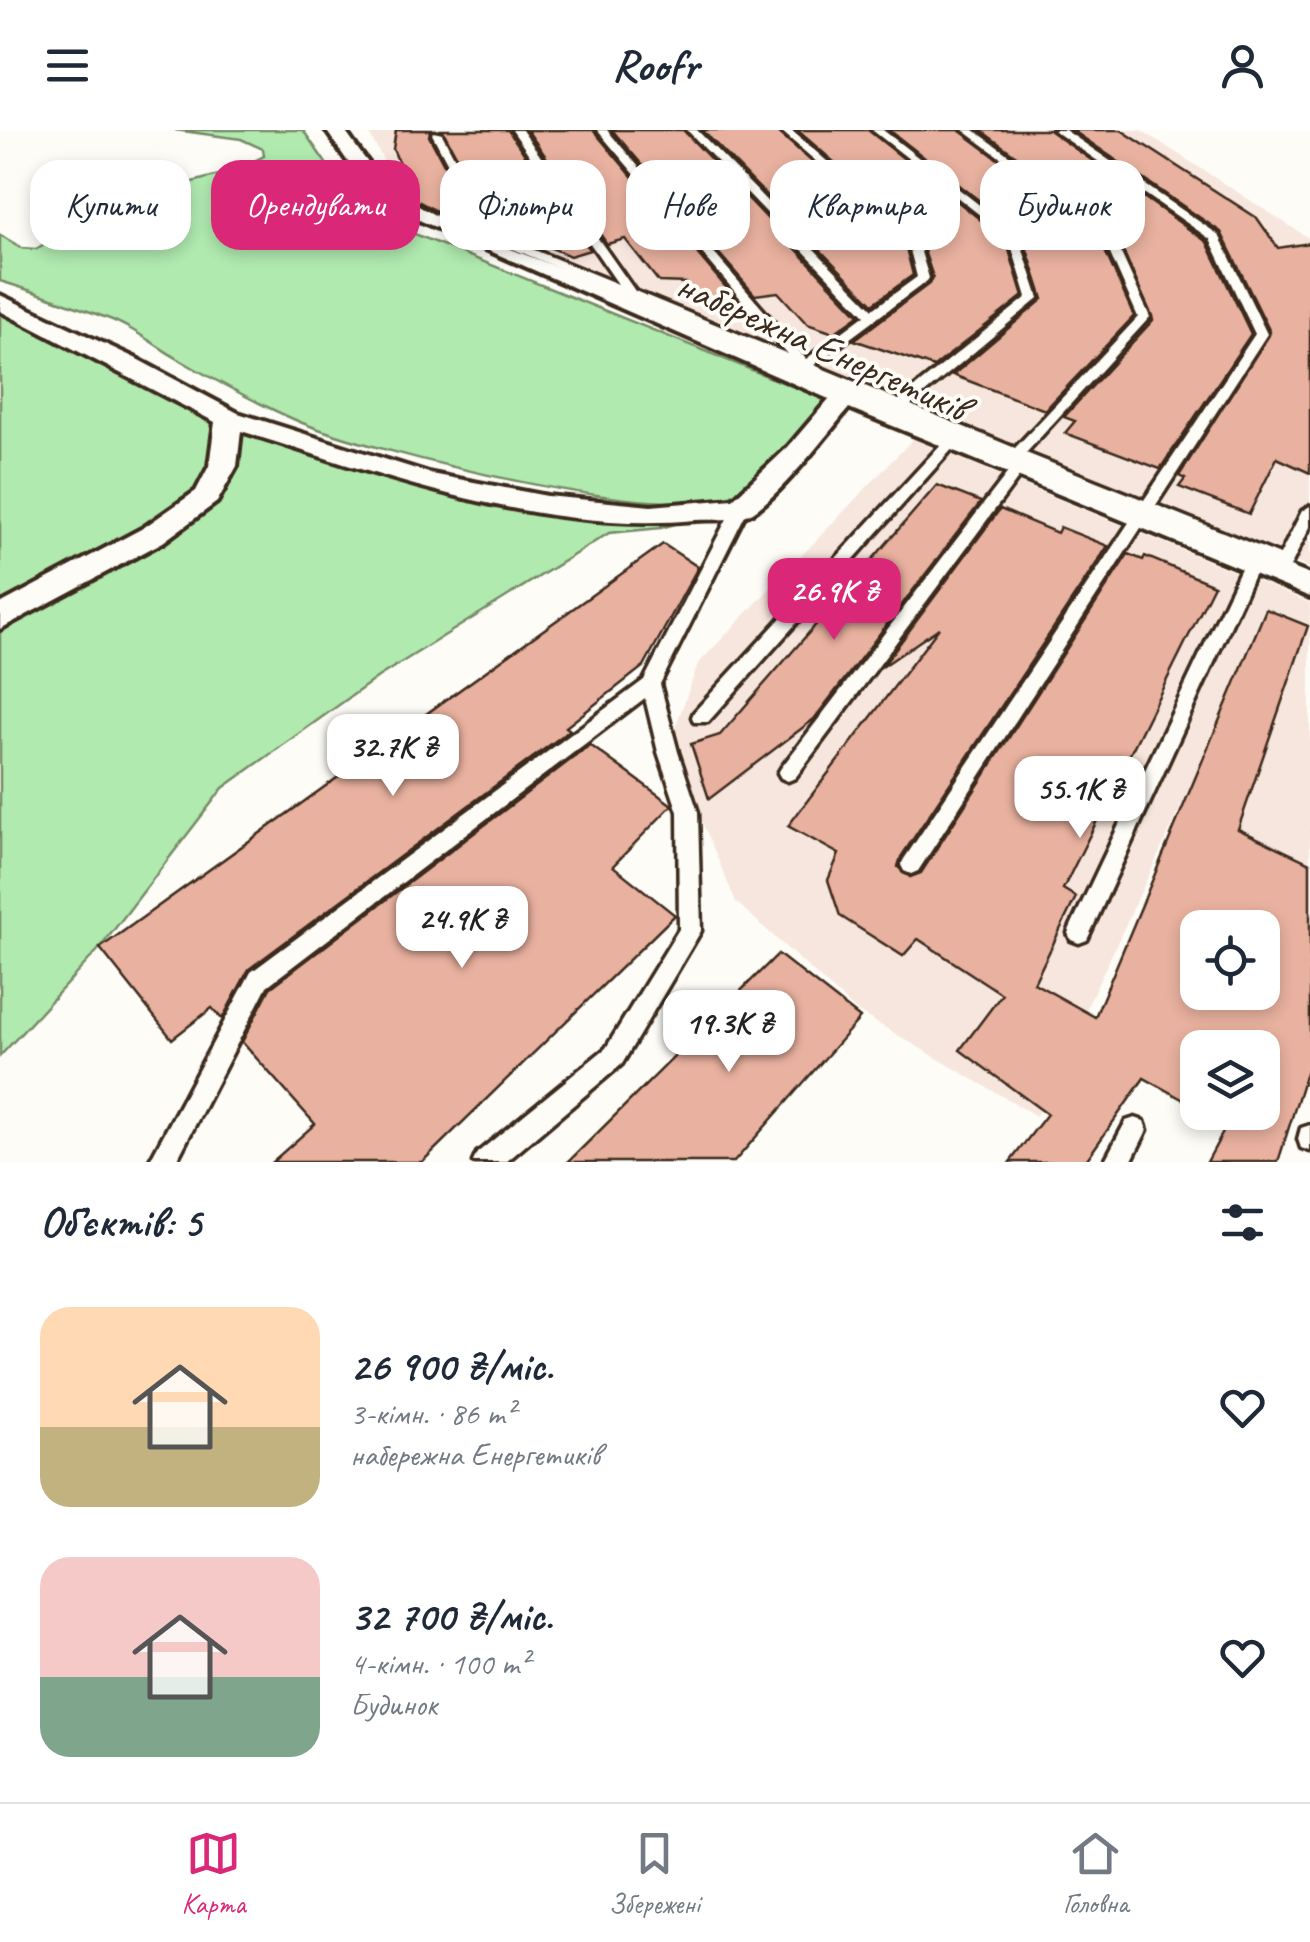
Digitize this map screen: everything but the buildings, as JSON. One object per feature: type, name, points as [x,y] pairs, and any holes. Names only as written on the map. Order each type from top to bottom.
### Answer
[{"type":"street","name":"набережна Енергетиків","points":[[335,130],[373,184],[403,206],[950,443],[1017,462],[1310,587]]},
{"type":"street","points":[[0,302],[110,354],[228,419],[427,482],[547,505],[652,515],[741,507],[798,453],[844,398]]},
{"type":"street","points":[[0,618],[153,535],[207,496],[223,466],[228,419]]},
{"type":"lane","points":[[517,130],[630,293]]},
{"type":"lane","points":[[602,130],[805,366]]},
{"type":"lane","points":[[692,130],[872,314]]},
{"type":"lane","points":[[784,130],[913,241],[923,278],[805,366]]},
{"type":"lane","points":[[877,130],[1014,237],[1033,298],[901,406]]},
{"type":"lane","points":[[788,773],[1017,462],[1144,316],[1106,229],[968,130]]},
{"type":"lane","points":[[911,865],[1261,334],[1215,237],[1058,130]]},
{"type":"lane","points":[[437,134],[491,236],[901,406],[1017,462]]},
{"type":"lane","points":[[700,717],[950,443]]},
{"type":"lane","points":[[162,1162],[258,979],[651,684],[741,507]]},
{"type":"lane","points":[[1141,513],[1284,564],[1310,511]]},
{"type":"lane","points":[[1080,933],[1250,564]]},
{"type":"lane","points":[[486,1162],[614,1056],[690,931],[688,812],[651,684]]},
{"type":"lane","points":[[1117,1162],[1135,1130]]},
{"type":"shaded area","points":[[367,130],[1141,130],[1310,239],[1310,568],[520,250],[606,250],[606,160],[440,160],[440,218],[420,210],[420,160],[383,160]]},
{"type":"shaded area","points":[[913,439],[1310,603],[1310,865],[1184,800],[1036,1116],[855,1010],[736,902],[697,810],[674,731],[698,664]]},
{"type":"green space","points":[[175,130],[303,130],[324,160],[256,160],[264,156],[263,149],[241,139]]},
{"type":"green space","points":[[211,177],[211,250],[420,250],[420,236],[440,244],[440,250],[454,250],[826,400],[773,462],[736,493],[703,501],[652,501],[590,494],[452,467],[336,435],[267,407],[116,321],[0,281],[0,235],[30,250],[191,250],[191,182]]},
{"type":"green space","points":[[0,308],[189,397],[453,486],[689,520],[661,528],[609,533],[378,677],[223,788],[100,948],[0,1056]]}]
